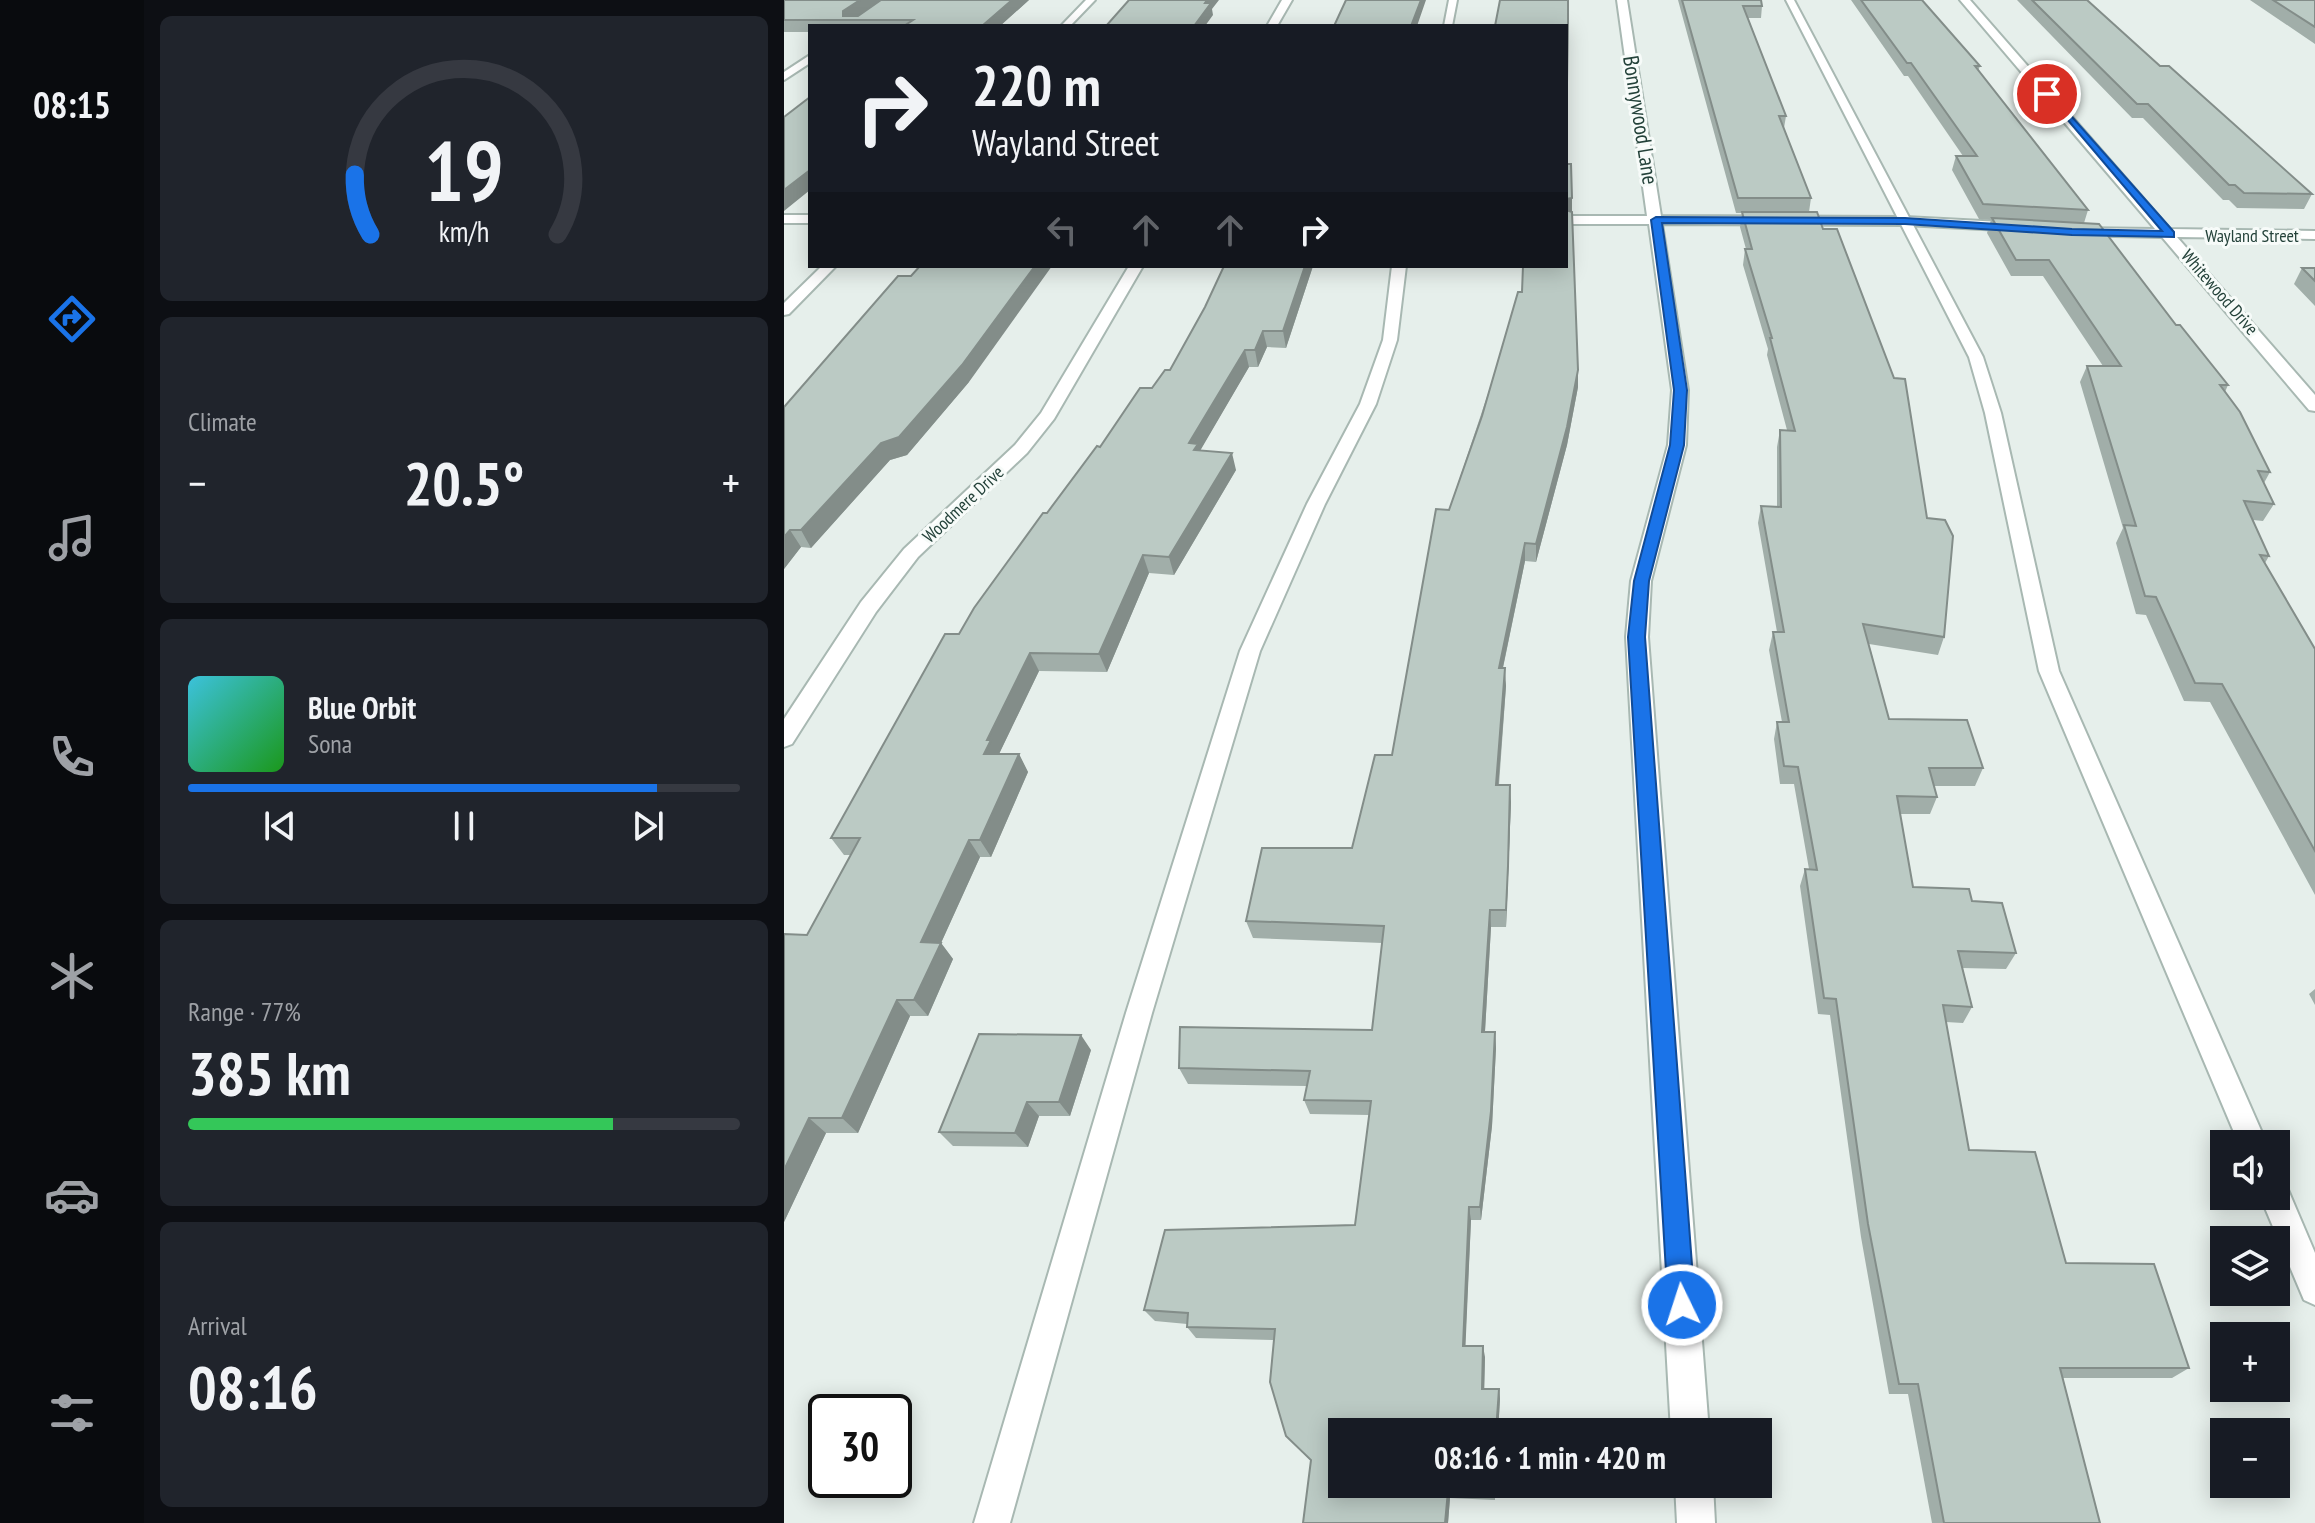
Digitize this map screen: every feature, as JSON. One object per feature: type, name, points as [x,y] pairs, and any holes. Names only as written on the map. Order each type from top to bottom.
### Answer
[{"type":"street","points":[[1273,24],[1287,0]]},
{"type":"street","name":"Bonnywood Lane","points":[[1622,0],[1680,403],[1677,445],[1641,581],[1637,637],[1689,1418]]},
{"type":"street","name":"Whitewood Drive","points":[[1965,0],[2315,406]]},
{"type":"street","points":[[784,77],[808,59]]},
{"type":"street","points":[[784,219],[808,219]]},
{"type":"street","points":[[1568,220],[1905,221],[2030,228]]},
{"type":"street","name":"Wayland Street","points":[[2058,231],[2315,235]]},
{"type":"street","name":"Woodmere Drive","points":[[784,738],[868,607],[911,553],[1021,449],[1048,415],[1135,268]]},
{"type":"street","points":[[1695,1498],[1696,1523]]},
{"type":"lane","points":[[1067,24],[1091,0]]},
{"type":"lane","points":[[1448,24],[1453,0]]},
{"type":"lane","points":[[1790,0],[1976,357],[1993,413],[2049,671],[2247,1130]]},
{"type":"lane","points":[[784,311],[827,268]]},
{"type":"lane","points":[[992,1523],[1139,1013],[1250,651],[1316,504],[1368,404],[1390,340],[1399,268]]},
{"type":"lane","points":[[2281,1210],[2315,1289]]},
{"type":"building","points":[[784,0],[860,0],[843,11],[843,16],[858,16],[881,0],[1012,0],[984,24],[907,24],[913,20],[784,20]]},
{"type":"building","points":[[1129,0],[1207,0],[1205,3],[1211,3],[1195,24],[1108,24]]},
{"type":"building","points":[[1346,0],[1421,0],[1412,24],[1335,24]]},
{"type":"building","points":[[1500,0],[1568,0],[1568,24],[1495,24]]},
{"type":"building","points":[[1682,0],[1761,0],[1762,6],[1743,6],[1786,116],[1779,116],[1811,198],[1738,198]]},
{"type":"building","points":[[1861,0],[1922,0],[1980,66],[1975,66],[2088,210],[1983,204],[1956,156],[1977,156],[1911,63],[1907,63]]},
{"type":"building","points":[[2032,0],[2087,0],[2160,66],[2169,66],[2312,194],[2244,193],[2235,185],[2229,185],[2148,104],[2137,104]]},
{"type":"building","points":[[2273,0],[2315,0],[2315,27]]},
{"type":"building","points":[[808,99],[808,172],[784,190],[784,117]]},
{"type":"building","points":[[1568,164],[1571,164],[1572,198],[1568,199]]},
{"type":"building","points":[[1568,211],[1572,212],[1578,370],[1567,427],[1536,544],[1525,543],[1499,668],[1505,668],[1496,785],[1510,785],[1506,910],[1490,910],[1482,1032],[1495,1032],[1491,1111],[1480,1207],[1469,1207],[1463,1346],[1483,1346],[1482,1389],[1499,1389],[1497,1418],[1328,1418],[1328,1498],[1447,1498],[1445,1523],[1303,1523],[1311,1460],[1286,1436],[1270,1382],[1275,1329],[1187,1327],[1188,1313],[1144,1310],[1165,1230],[1355,1225],[1371,1101],[1304,1100],[1310,1071],[1179,1068],[1180,1027],[1372,1030],[1384,926],[1246,921],[1262,848],[1352,848],[1375,755],[1392,755],[1436,509],[1449,510],[1482,416],[1518,292],[1522,292],[1523,268],[1568,268]]},
{"type":"building","points":[[1742,212],[1817,212],[1823,229],[1837,229],[1894,378],[1905,379],[1927,518],[1945,520],[1953,536],[1944,637],[1863,624],[1889,719],[1967,720],[1983,768],[1929,768],[1937,797],[1897,796],[1913,887],[1969,889],[1972,901],[2002,903],[2016,953],[1958,951],[1972,1007],[1943,1005],[1969,1150],[2035,1152],[2066,1263],[2154,1264],[2189,1368],[2060,1368],[2100,1523],[1944,1523],[1918,1384],[1899,1384],[1868,1224],[1836,999],[1824,998],[1805,869],[1817,870],[1798,767],[1784,766],[1777,722],[1789,722],[1773,632],[1784,632],[1761,506],[1781,507],[1780,430],[1795,431],[1772,338],[1745,249],[1752,249]]},
{"type":"building","points":[[1992,218],[2099,224],[2176,325],[2180,325],[2228,385],[2220,385],[2240,412],[2270,472],[2258,471],[2274,504],[2244,501],[2269,556],[2260,555],[2315,649],[2315,851],[2222,684],[2195,683],[2156,597],[2145,596],[2124,525],[2136,526],[2087,366],[2121,366],[2049,260],[2016,260]]},
{"type":"building","points":[[918,268],[1034,268],[962,365],[899,437],[881,443],[801,530],[790,530],[784,537],[784,407],[898,276],[911,276]]},
{"type":"building","points":[[1223,268],[1304,268],[1283,331],[1263,331],[1255,350],[1245,350],[1189,443],[1198,444],[1194,450],[1232,453],[1169,557],[1143,555],[1099,654],[1030,653],[987,740],[991,740],[984,754],[1019,754],[980,840],[969,840],[921,942],[941,943],[914,1000],[897,1000],[842,1118],[809,1118],[784,1170],[784,934],[807,935],[860,838],[831,838],[945,634],[959,634],[974,608],[1043,513],[1047,513],[1097,446],[1100,447],[1140,388],[1152,388],[1165,370],[1170,370]]},
{"type":"building","points":[[2302,268],[2315,268],[2315,281]]},
{"type":"building","points":[[979,1034],[1081,1035],[1059,1102],[1027,1102],[1015,1133],[939,1132]]},
{"type":"route","points":[[1682,1305],[1637,637],[1641,581],[1677,445],[1680,390],[1656,220],[1905,221],[2170,235],[2047,94]]}]
